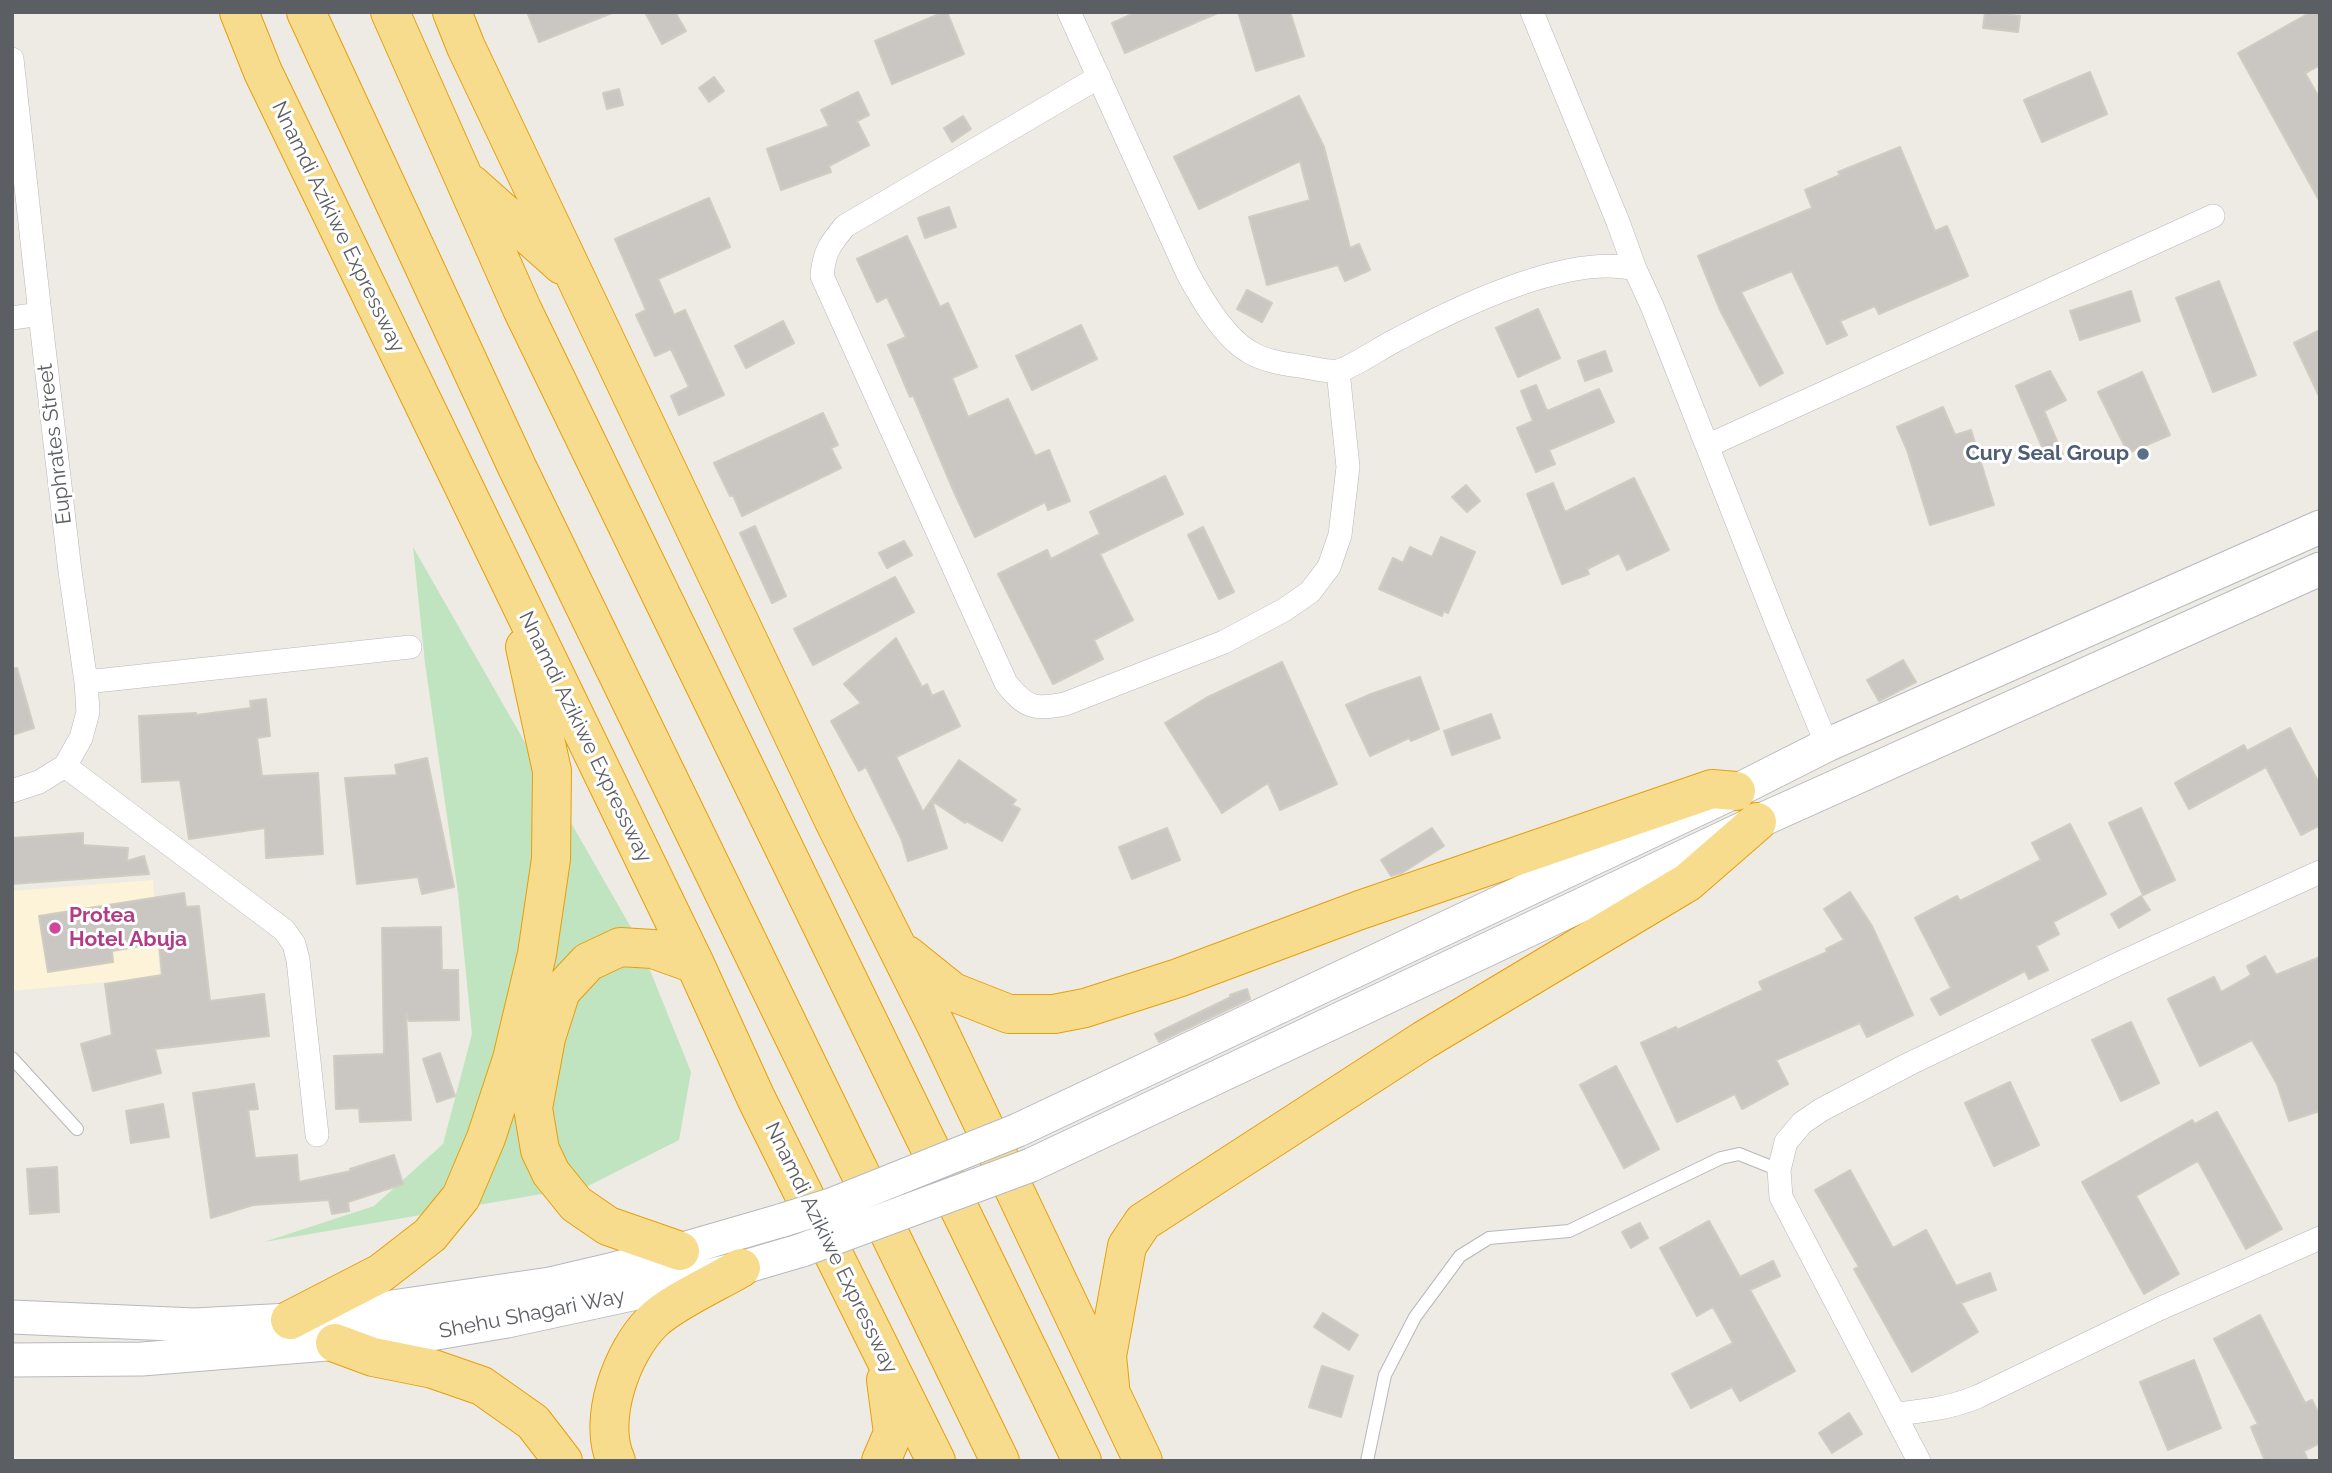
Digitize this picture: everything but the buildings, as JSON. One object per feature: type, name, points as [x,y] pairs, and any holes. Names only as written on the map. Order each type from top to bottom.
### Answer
[{"type":"highway","name":"Nnamdi Azikiwe Expressway","points":[[239,12],[275,97],[695,964],[756,1098],[936,1461]]},
{"type":"highway","points":[[306,12],[523,480],[1000,1461]]},
{"type":"highway","points":[[390,12],[522,309],[1082,1461]]},
{"type":"highway","points":[[452,12],[629,394],[1143,1461]]},
{"type":"highway","points":[[461,176],[577,278]]},
{"type":"highway","points":[[290,1320],[381,1273],[430,1236],[461,1197],[486,1138],[512,1059],[537,954],[551,859],[552,771],[512,587]]},
{"type":"highway","points":[[901,954],[909,955],[953,992],[1009,1014],[1054,1014],[1085,1008],[1178,978],[1360,910],[1712,789],[1736,791]]},
{"type":"highway","points":[[1111,1395],[1107,1356],[1127,1246],[1143,1222],[1424,1041],[1688,882],[1757,822]]},
{"type":"highway","points":[[680,1251],[608,1226],[576,1204],[551,1173],[540,1150],[533,1108],[546,1038],[561,991],[588,962],[620,947],[653,949],[695,964]]},
{"type":"highway","points":[[616,1461],[612,1452],[610,1421],[616,1385],[630,1352],[653,1321],[670,1308],[741,1268]]},
{"type":"highway","points":[[335,1343],[373,1357],[433,1369],[482,1386],[533,1422],[563,1461]]},
{"type":"highway","points":[[881,1461],[893,1433],[883,1354]]},
{"type":"main road","name":"Shehu Shagari Way","points":[[12,1317],[194,1325],[290,1320],[472,1297],[550,1284],[680,1251],[831,1205],[1018,1130],[1828,745],[2320,527]]},
{"type":"main road","name":"Shehu Shagari Way","points":[[12,1360],[142,1359],[413,1337],[507,1321],[741,1268],[802,1250],[1031,1166],[1757,822],[2320,569]]},
{"type":"street","points":[[1069,12],[1199,295],[1231,337],[1249,352],[1276,362],[1338,371],[1419,327],[1507,290],[1563,271],[1597,265],[1618,265],[1635,269]]},
{"type":"street","points":[[1532,12],[1828,745]]},
{"type":"street","name":"Euphrates Street","points":[[12,59],[70,571],[86,682],[88,712],[81,738],[65,766]]},
{"type":"street","points":[[1099,77],[845,226],[823,258],[822,276],[1006,683],[1017,696],[1030,706],[1044,708],[1065,704],[1224,642],[1284,610],[1310,592],[1329,566],[1340,535],[1348,467],[1338,371]]},
{"type":"street","points":[[1707,446],[2213,216]]},
{"type":"street","points":[[12,318],[40,314]]},
{"type":"street","points":[[86,682],[410,647]]},
{"type":"street","points":[[12,791],[39,782],[65,766],[284,930],[294,944],[298,960],[317,1135]]},
{"type":"street","points":[[1919,1461],[1781,1197],[1779,1170],[1786,1142],[1802,1123],[1821,1110],[1911,1063],[2108,969],[2320,873]]},
{"type":"street","points":[[1896,1414],[1956,1406],[2159,1309],[2320,1238]]},
{"type":"lane","points":[[12,1058],[77,1129]]},
{"type":"lane","points":[[1367,1461],[1385,1375],[1415,1317],[1460,1256],[1489,1238],[1569,1231],[1721,1158],[1739,1154],[1779,1170]]},
{"type":"shaded area","points":[[153,880],[160,977],[12,991],[12,891]]},
{"type":"green space","points":[[413,547],[637,938],[691,1072],[679,1140],[588,1186],[264,1242],[374,1206],[443,1144],[472,1034],[458,893],[425,663]]},
{"type":"place","name":"Cury Seal Group","points":[[2143,454]]},
{"type":"place","name":"Protea Hotel Abuja","points":[[55,928]]}]
